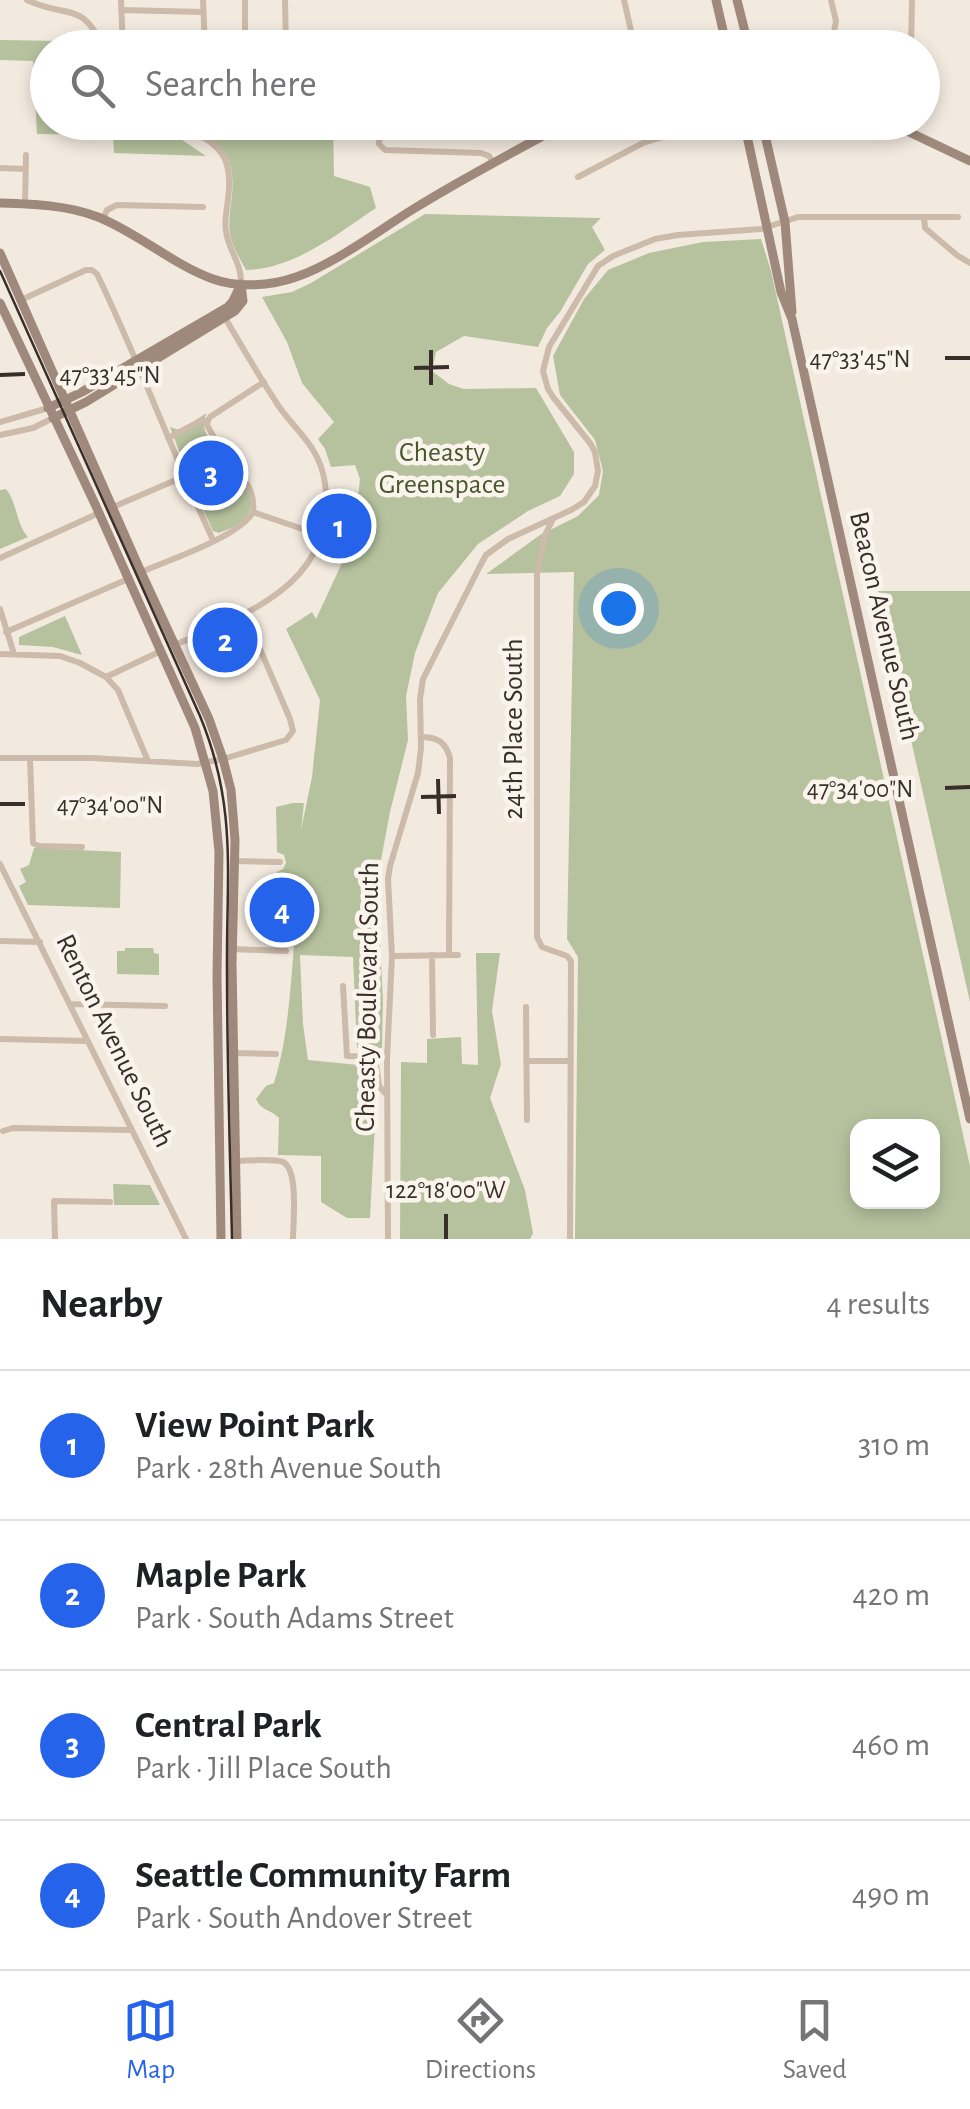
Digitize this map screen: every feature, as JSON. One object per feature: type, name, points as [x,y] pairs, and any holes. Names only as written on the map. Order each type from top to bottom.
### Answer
[{"type":"main road","points":[[716,0],[723,30]]},
{"type":"main road","points":[[737,0],[744,30]]},
{"type":"main road","points":[[0,204],[73,209],[102,219],[201,274],[226,283],[284,281],[307,273],[427,200],[537,140]]},
{"type":"main road","name":"Beacon Avenue South","points":[[748,140],[781,292],[792,319]]},
{"type":"main road","name":"Beacon Avenue South","points":[[766,140],[785,222],[792,319],[970,1119]]},
{"type":"main road","points":[[927,140],[970,160]]},
{"type":"main road","points":[[0,253],[209,720],[231,790],[235,860],[232,948],[237,1239]]},
{"type":"main road","points":[[51,413],[240,307],[240,284]]},
{"type":"main road","points":[[0,303],[161,650],[207,762],[219,838],[221,1239]]},
{"type":"street","points":[[27,0],[82,12],[92,20],[96,30]]},
{"type":"street","points":[[121,0],[122,30]]},
{"type":"street","points":[[204,0],[204,30]]},
{"type":"street","points":[[245,0],[245,30]]},
{"type":"street","points":[[286,0],[286,30]]},
{"type":"street","points":[[624,0],[631,30]]},
{"type":"street","points":[[831,0],[836,30]]},
{"type":"street","points":[[911,30],[912,0]]},
{"type":"street","points":[[121,10],[203,12]]},
{"type":"street","points":[[205,140],[227,160],[226,235],[240,268],[240,284]]},
{"type":"street","points":[[381,140],[381,147],[390,151],[481,153],[494,164]]},
{"type":"street","points":[[578,177],[653,140]]},
{"type":"street","points":[[26,154],[26,204]]},
{"type":"street","points":[[0,168],[25,169]]},
{"type":"street","points":[[102,219],[107,210],[117,205],[203,207]]},
{"type":"street","points":[[767,228],[798,218],[958,216]]},
{"type":"street","points":[[924,217],[925,228],[970,262]]},
{"type":"street","name":"Cheasty Boulevard South","points":[[388,1239],[390,866],[416,784],[423,679],[486,556],[508,539],[584,502],[595,486],[597,460],[590,443],[553,398],[543,371],[549,347],[592,274],[605,261],[654,239],[767,228]]},
{"type":"street","points":[[21,300],[83,271],[92,270],[99,278],[213,540]]},
{"type":"street","points":[[174,645],[245,614],[275,596],[298,575],[314,550],[325,516],[326,492],[320,465],[309,442],[285,415],[223,314]]},
{"type":"street","points":[[141,572],[241,526],[253,512],[249,484],[221,450],[208,421],[264,382]]},
{"type":"street","points":[[0,422],[51,413]]},
{"type":"street","points":[[0,435],[32,428],[51,413]]},
{"type":"street","points":[[168,438],[208,421]]},
{"type":"street","points":[[113,507],[183,477]]},
{"type":"street","points":[[253,512],[320,535]]},
{"type":"street","points":[[0,558],[99,513]]},
{"type":"street","name":"24th Place South","points":[[553,520],[545,535],[537,573],[538,942],[570,958],[571,1062]]},
{"type":"street","points":[[6,632],[128,580]]},
{"type":"street","points":[[0,609],[14,654]]},
{"type":"street","points":[[0,758],[197,764],[286,740],[292,731],[290,719],[245,614]]},
{"type":"street","points":[[106,677],[161,650]]},
{"type":"street","points":[[0,654],[60,656],[106,677],[118,690],[148,761]]},
{"type":"street","points":[[392,956],[454,955],[450,758],[437,738],[421,737]]},
{"type":"street","points":[[30,758],[34,843],[82,847]]},
{"type":"street","points":[[235,860],[280,862]]},
{"type":"street","name":"Renton Avenue South","points":[[0,864],[186,1239]]},
{"type":"street","points":[[0,941],[40,942]]},
{"type":"street","points":[[232,948],[286,952]]},
{"type":"street","points":[[432,955],[433,1034]]},
{"type":"street","points":[[343,986],[347,1056],[375,1057],[380,1086],[387,1095]]},
{"type":"street","points":[[71,1004],[165,1006]]},
{"type":"street","points":[[526,1007],[526,1120]]},
{"type":"street","points":[[0,1040],[88,1041]]},
{"type":"street","points":[[233,1053],[276,1054]]},
{"type":"street","points":[[526,1062],[571,1062],[570,1239]]},
{"type":"street","points":[[2,1131],[132,1130]]},
{"type":"street","points":[[235,1161],[280,1161],[288,1166],[293,1176],[293,1239]]},
{"type":"street","points":[[55,1239],[54,1201],[110,1202]]},
{"type":"green space","points":[[0,40],[30,40],[30,61],[0,60]]},
{"type":"green space","points":[[113,140],[182,140],[206,156],[114,153]]},
{"type":"green space","points":[[211,140],[333,140],[334,176],[370,187],[376,208],[298,257],[246,270],[230,234],[231,167]]},
{"type":"green space","name":"Cheasty Greenspace","points":[[425,214],[601,218],[592,227],[605,250],[588,264],[538,347],[464,336],[436,352],[432,371],[449,384],[464,389],[536,388],[574,452],[574,474],[560,496],[528,511],[478,544],[438,593],[415,653],[406,696],[408,740],[377,881],[382,1048],[357,1048],[353,957],[300,955],[308,1060],[378,1067],[370,1218],[347,1218],[321,1202],[321,1156],[278,1155],[279,1118],[256,1099],[266,1086],[274,1083],[279,1066],[294,946],[285,940],[273,943],[277,872],[286,863],[284,855],[277,852],[276,807],[304,803],[301,830],[312,777],[320,700],[286,629],[312,612],[316,619],[342,563],[326,553],[335,544],[326,540],[333,508],[344,497],[358,498],[360,479],[355,465],[331,467],[318,439],[334,422],[302,383],[287,342],[262,297],[292,292],[311,283]]},
{"type":"green space","points":[[761,239],[970,1166],[970,1239],[575,1239],[578,957],[567,939],[574,572],[486,574],[540,535],[578,516],[599,495],[603,471],[595,440],[560,395],[553,356],[584,299],[608,270],[649,253],[703,242]]},
{"type":"green space","points":[[207,413],[204,426],[209,440],[250,496],[250,509],[241,522],[219,533],[213,531],[170,427],[179,430]]},
{"type":"green space","points":[[6,489],[28,537],[0,549],[0,490]]},
{"type":"green space","points":[[878,591],[970,591],[970,1002],[880,602]]},
{"type":"green space","points":[[65,616],[82,655],[53,647],[19,645],[19,637]]},
{"type":"green space","points":[[34,848],[121,852],[120,908],[28,905],[19,886],[26,882],[20,869],[29,865]]},
{"type":"green space","points":[[153,948],[159,954],[159,975],[117,974],[117,951]]},
{"type":"green space","points":[[476,953],[500,953],[492,1011],[501,1064],[490,1098],[525,1190],[533,1233],[530,1239],[400,1239],[401,1062],[427,1063],[427,1039],[461,1037],[462,1064],[478,1065]]},
{"type":"green space","points":[[113,1184],[150,1185],[160,1205],[114,1205]]},
{"type":"tram line","points":[[0,271],[200,716],[220,781],[227,842],[232,1239]]},
{"type":"place","name":"Central Park","points":[[211,473]]},
{"type":"place","name":"View Point Park","points":[[339,526]]},
{"type":"place","name":"Maple Park","points":[[225,640]]},
{"type":"place","name":"Seattle Community Farm","points":[[282,910]]}]
